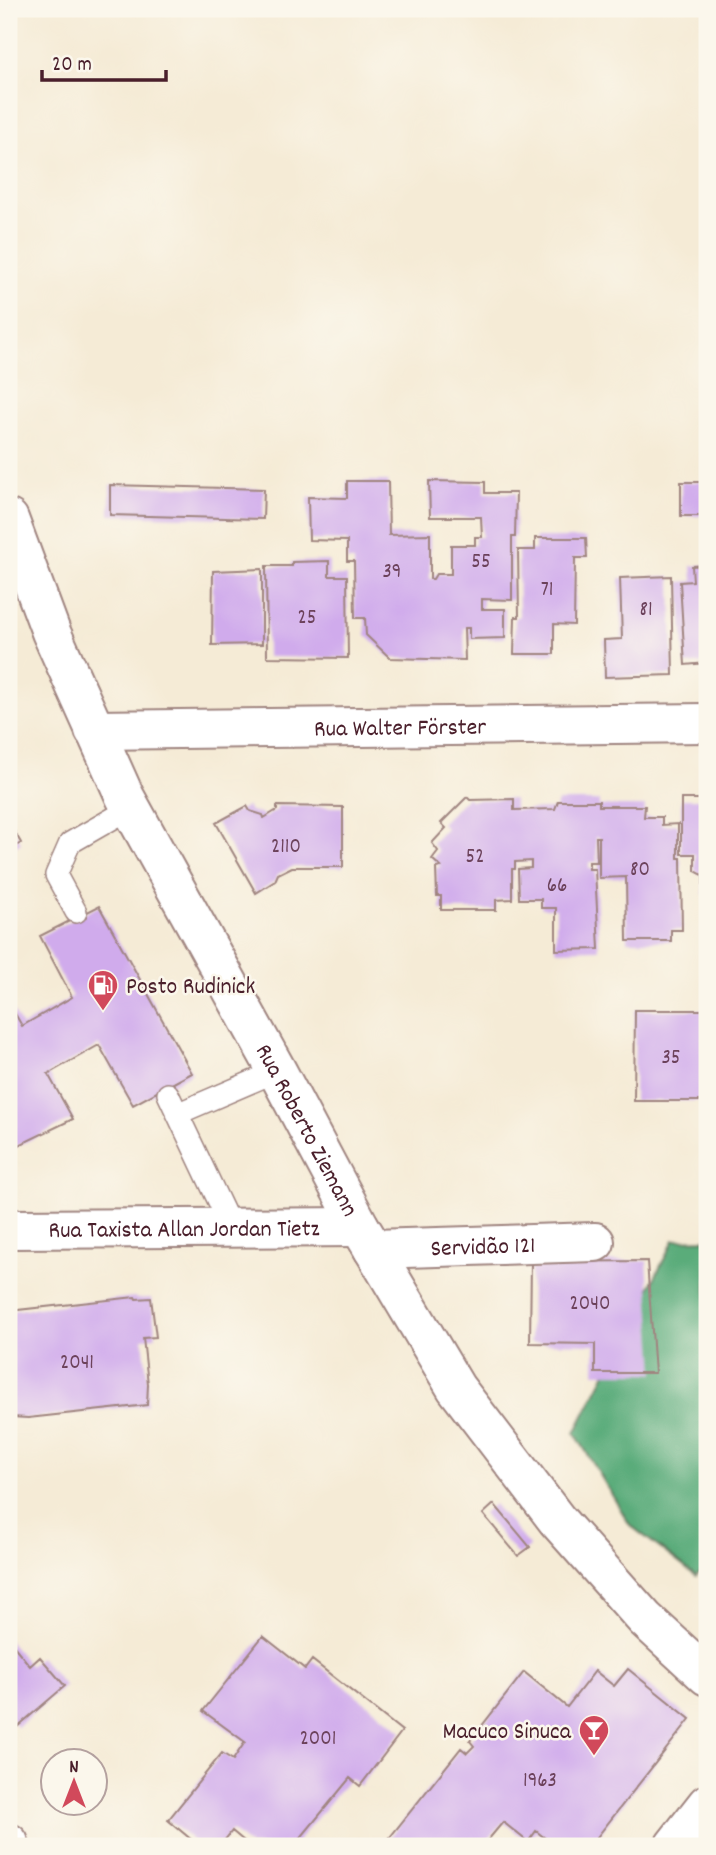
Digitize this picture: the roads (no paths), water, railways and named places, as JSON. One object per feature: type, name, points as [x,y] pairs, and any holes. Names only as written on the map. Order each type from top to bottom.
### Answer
[{"type":"main road","name":"Rua Roberto Ziemann","points":[[9,519],[51,632],[131,808],[278,1071],[366,1238],[456,1388],[515,1468],[613,1585],[645,1619],[707,1676]]},
{"type":"main road","name":"Rua Walter Förster","points":[[94,730],[707,723]]},
{"type":"main road","name":"Rua Taxista Allan Jordan Tietz","points":[[9,1229],[232,1230],[366,1238]]},
{"type":"main road","name":"Servidão 121","points":[[366,1238],[595,1242]]},
{"type":"main road","points":[[674,1846],[707,1804]]},
{"type":"lane","points":[[76,912],[56,875],[70,843],[131,808]]},
{"type":"lane","points":[[179,1113],[278,1071]]},
{"type":"lane","points":[[168,1094],[232,1230]]},
{"type":"place","name":"Posto Rudinick","points":[[103,1012]]},
{"type":"place","name":"Macuco Sinuca","points":[[594,1757]]}]
